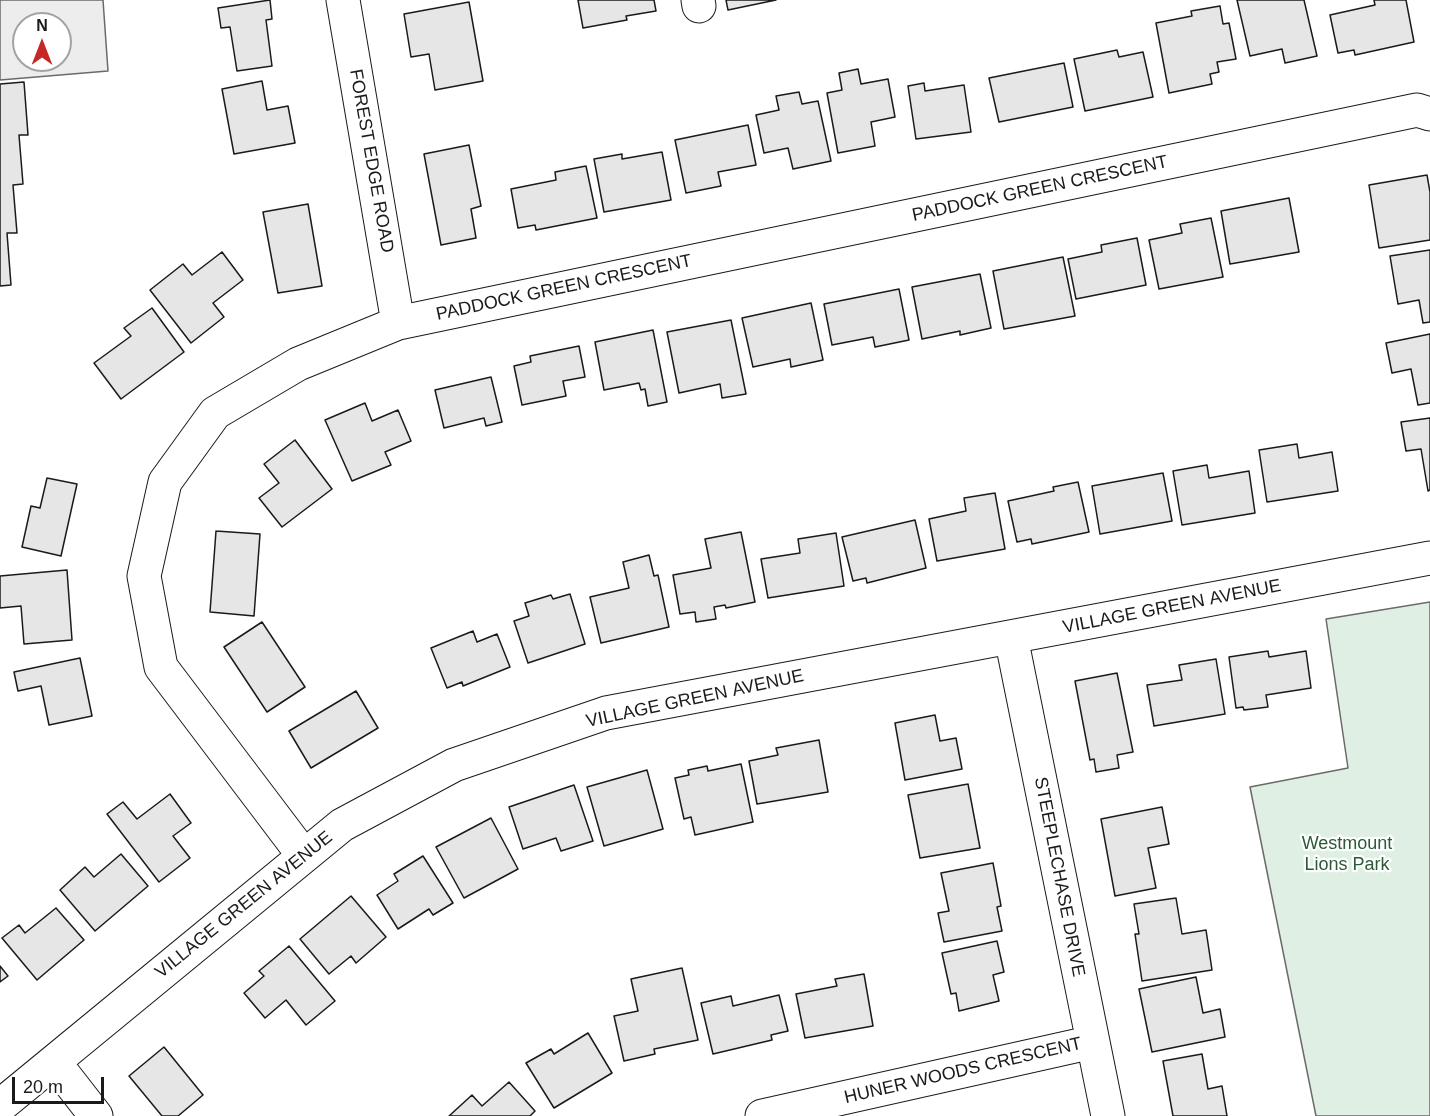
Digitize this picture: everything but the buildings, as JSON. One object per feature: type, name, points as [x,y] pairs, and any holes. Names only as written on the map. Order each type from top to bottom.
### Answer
[{"type":"street","name":"FOREST EDGE ROAD","points":[[343,0],[398,323]]},
{"type":"street","name":"PADDOCK GREEN CRESCENT","points":[[304,856],[161,667],[144,576],[165,482],[215,413],[298,364],[398,323],[1418,110],[1430,114]]},
{"type":"street","name":"VILLAGE GREEN AVENUE","points":[[0,1106],[342,825],[454,765],[606,713],[1430,558]]},
{"type":"street","name":"STEEPLECHASE DRIVE","points":[[1011,637],[1108,1116]]},
{"type":"street","name":"HUNER WOODS CRESCENT","points":[[762,1116],[1093,1042]]},
{"type":"street","points":[[54,1062],[96,1116]]},
{"type":"green space","name":"Westmount Lions Park","points":[[1430,602],[1430,1116],[1316,1116],[1250,787],[1348,768],[1326,619]]},
{"type":"shaded area","points":[[0,0],[103,0],[108,71],[0,80]]}]
